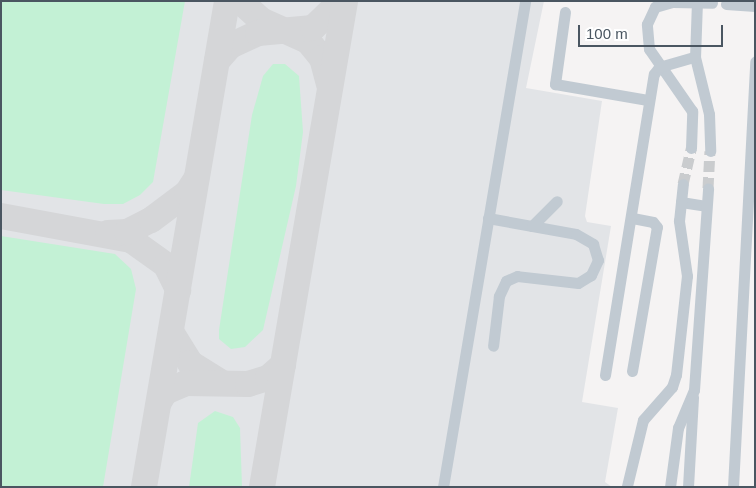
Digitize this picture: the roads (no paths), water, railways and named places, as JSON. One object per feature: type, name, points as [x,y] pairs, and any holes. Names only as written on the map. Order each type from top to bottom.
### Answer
[{"type":"street","points":[[443,487],[525,1]]},
{"type":"street","points":[[691,148],[692,110],[659,67],[646,37],[651,12],[673,2],[712,3]]},
{"type":"street","points":[[697,2],[695,57],[709,114],[710,152]]},
{"type":"street","points":[[726,4],[755,6]]},
{"type":"street","points":[[565,12],[555,84],[648,100]]},
{"type":"street","points":[[659,67],[695,57]]},
{"type":"street","points":[[733,487],[755,62]]},
{"type":"street","points":[[605,375],[632,218],[648,100],[659,67]]},
{"type":"street","points":[[627,486],[643,420],[672,386],[676,375],[687,276],[680,231],[683,184]]},
{"type":"street","points":[[688,487],[708,188]]},
{"type":"street","points":[[532,226],[557,201]]},
{"type":"street","points":[[681,202],[706,206]]},
{"type":"street","points":[[488,218],[585,237],[597,252],[596,268],[578,283],[518,276],[506,282],[499,296],[493,346]]},
{"type":"street","points":[[632,218],[657,227],[632,371]]},
{"type":"street","points":[[670,487],[678,428],[694,390]]},
{"type":"tunnel","points":[[683,184],[691,148]]},
{"type":"tunnel","points":[[708,188],[710,151]]}]
